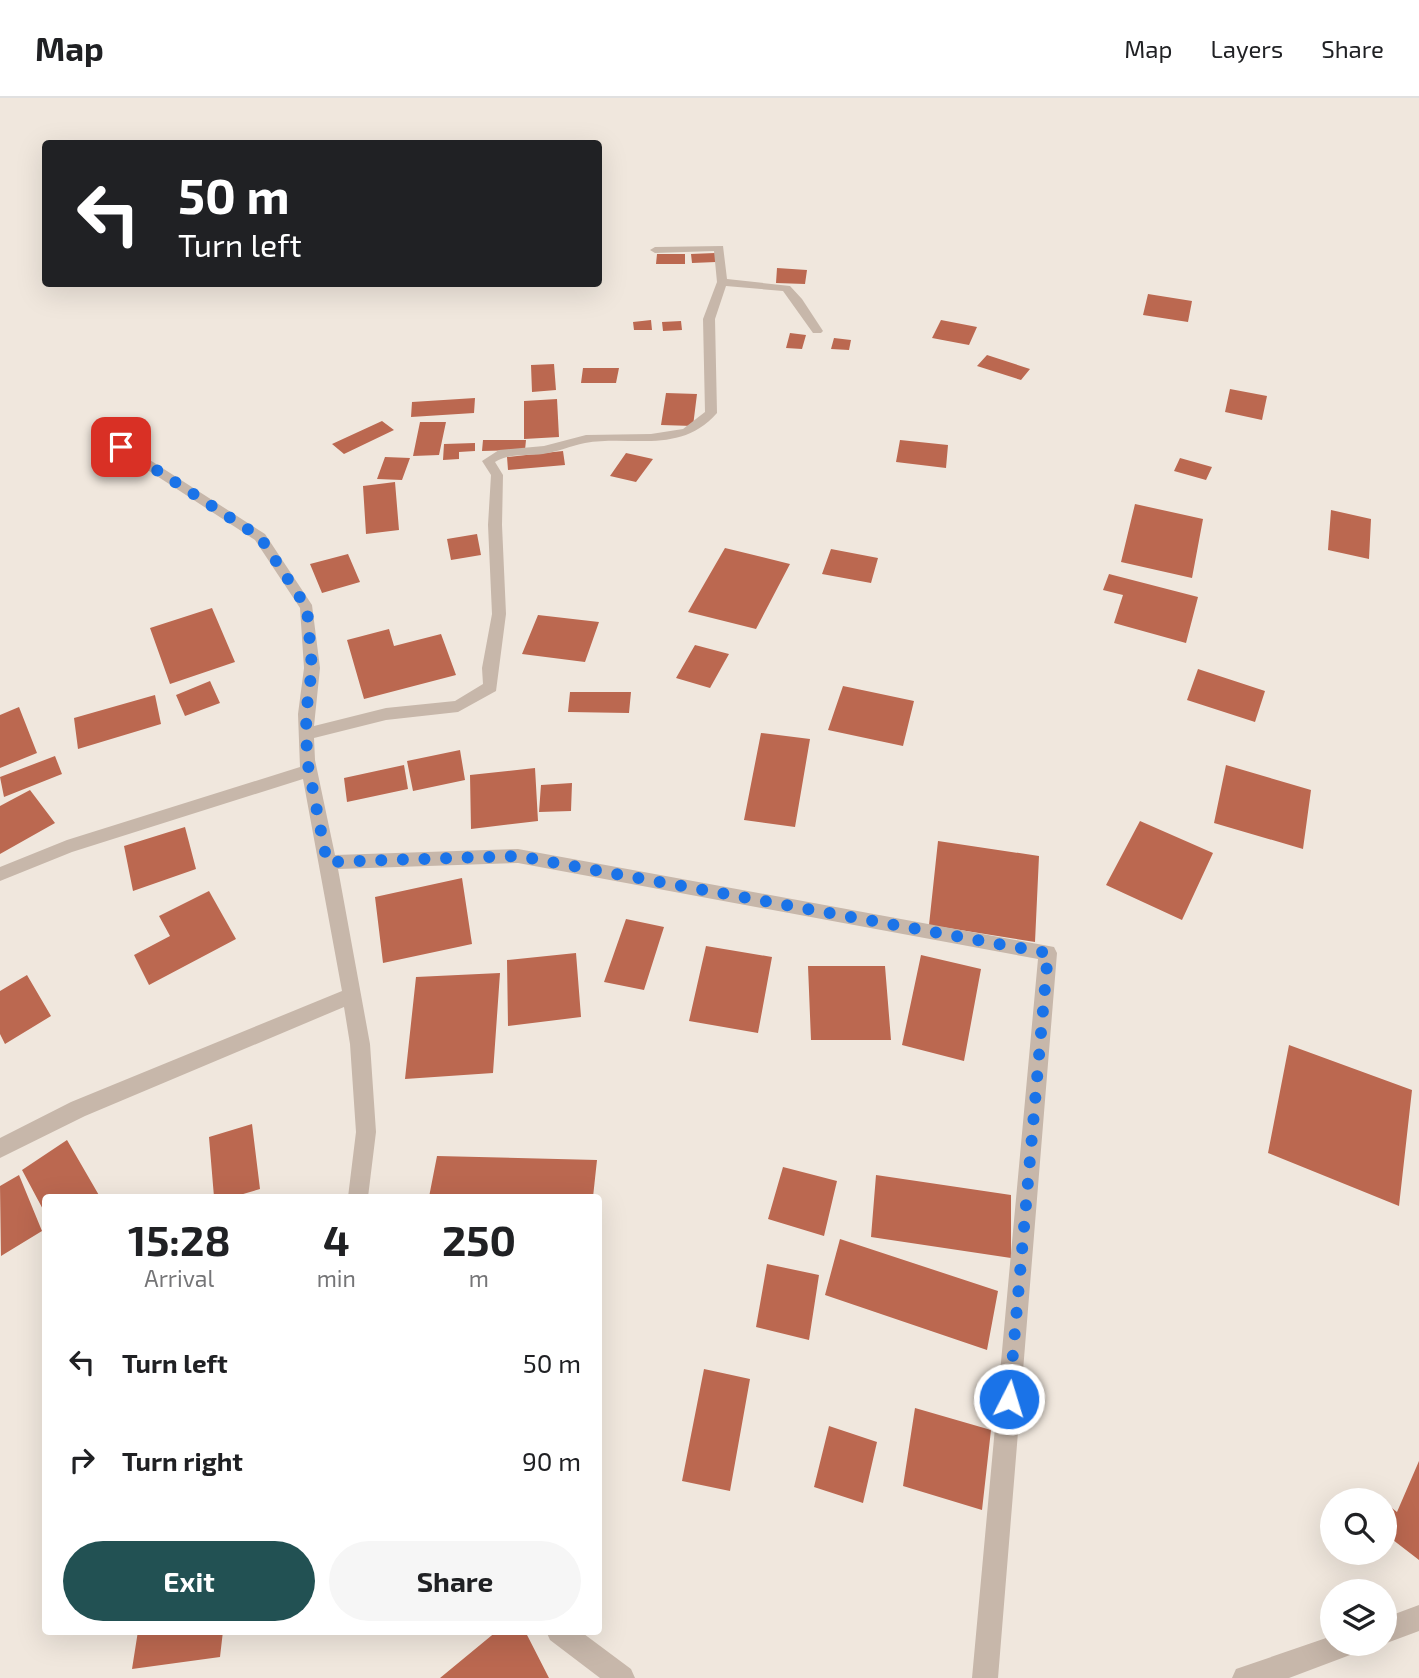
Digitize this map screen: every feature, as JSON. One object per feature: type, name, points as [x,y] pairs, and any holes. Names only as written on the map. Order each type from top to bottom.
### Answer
[{"type":"street","points":[[307,734],[386,714],[458,706],[491,687],[490,668],[499,614],[495,525],[497,475],[488,461],[499,454],[544,450],[586,439],[651,438],[687,432],[711,413],[709,319],[722,282],[719,248],[655,250]]},
{"type":"street","points":[[722,282],[786,288],[798,301],[817,331]]},
{"type":"street","points":[[121,447],[260,537],[307,608],[312,668],[307,734],[309,771],[337,907],[360,1044],[366,1132],[358,1194]]},
{"type":"street","points":[[0,874],[67,847],[309,771]]},
{"type":"street","points":[[327,862],[518,856],[1048,953],[985,1678]]},
{"type":"street","points":[[0,1148],[78,1109],[352,995]]},
{"type":"street","points":[[1397,1626],[1419,1618]]},
{"type":"street","points":[[564,1635],[622,1678]]},
{"type":"street","points":[[1245,1678],[1320,1654]]},
{"type":"building","points":[[715,253],[716,262],[692,263],[691,254]]},
{"type":"building","points":[[657,254],[685,254],[685,264],[656,264]]},
{"type":"building","points":[[777,268],[807,270],[805,284],[776,283]]},
{"type":"building","points":[[1148,294],[1192,301],[1188,322],[1143,315]]},
{"type":"building","points":[[651,320],[652,330],[634,330],[633,322]]},
{"type":"building","points":[[941,320],[977,327],[969,345],[932,338]]},
{"type":"building","points":[[681,321],[682,330],[663,331],[662,322]]},
{"type":"building","points":[[790,333],[806,335],[802,349],[786,348]]},
{"type":"building","points":[[834,338],[851,340],[849,350],[831,349]]},
{"type":"building","points":[[987,355],[1030,369],[1021,380],[977,366]]},
{"type":"building","points":[[554,364],[556,390],[532,392],[531,365]]},
{"type":"building","points":[[583,368],[619,368],[616,383],[581,383]]},
{"type":"building","points":[[1230,389],[1267,396],[1262,420],[1225,412]]},
{"type":"building","points":[[666,393],[697,394],[693,426],[661,425]]},
{"type":"building","points":[[475,398],[474,413],[411,417],[412,402]]},
{"type":"building","points":[[557,399],[559,437],[524,439],[524,401]]},
{"type":"building","points":[[382,421],[394,430],[344,454],[332,444]]},
{"type":"building","points":[[420,422],[446,422],[439,455],[413,456]]},
{"type":"building","points":[[483,440],[526,440],[525,450],[482,451]]},
{"type":"building","points":[[900,440],[948,445],[946,468],[896,462]]},
{"type":"building","points":[[475,443],[475,451],[459,452],[459,459],[443,460],[444,444]]},
{"type":"building","points":[[563,451],[565,465],[508,470],[507,457]]},
{"type":"building","points":[[626,453],[653,459],[636,482],[610,476]]},
{"type":"building","points":[[385,457],[410,458],[402,480],[377,479]]},
{"type":"building","points":[[1180,458],[1212,467],[1206,480],[1174,471]]},
{"type":"building","points":[[395,482],[399,530],[366,534],[363,486]]},
{"type":"building","points":[[1135,504],[1203,519],[1192,578],[1121,562]]},
{"type":"building","points":[[1331,510],[1371,519],[1369,559],[1328,550]]},
{"type":"building","points":[[477,534],[481,555],[451,560],[447,539]]},
{"type":"building","points":[[725,548],[790,564],[756,629],[688,612]]},
{"type":"building","points":[[831,549],[878,558],[871,583],[822,574]]},
{"type":"building","points":[[348,554],[360,582],[322,593],[310,564]]},
{"type":"building","points":[[1109,574],[1198,597],[1186,643],[1114,623],[1123,595],[1103,590]]},
{"type":"building","points":[[212,608],[235,662],[170,684],[150,628]]},
{"type":"building","points":[[538,615],[599,622],[585,662],[522,654]]},
{"type":"building","points":[[389,629],[394,646],[441,634],[456,675],[364,699],[347,640]]},
{"type":"building","points":[[695,645],[729,654],[710,688],[676,678]]},
{"type":"building","points":[[1198,669],[1265,691],[1255,722],[1187,700]]},
{"type":"building","points":[[210,681],[220,703],[185,716],[176,695]]},
{"type":"building","points":[[843,686],[914,701],[903,746],[828,730]]},
{"type":"building","points":[[570,692],[631,692],[629,713],[568,712]]},
{"type":"building","points":[[155,695],[161,724],[78,749],[74,718]]},
{"type":"building","points":[[19,707],[37,753],[0,768],[0,715]]},
{"type":"building","points":[[761,733],[810,739],[795,827],[744,820]]},
{"type":"building","points":[[460,750],[465,780],[413,791],[407,761]]},
{"type":"building","points":[[55,756],[62,774],[4,797],[0,777]]},
{"type":"building","points":[[404,765],[408,789],[347,802],[344,778]]},
{"type":"building","points":[[1226,765],[1311,790],[1303,849],[1214,823]]},
{"type":"building","points":[[535,768],[538,821],[471,829],[470,775]]},
{"type":"building","points":[[572,783],[571,811],[539,812],[541,785]]},
{"type":"building","points":[[30,790],[55,823],[0,854],[0,806]]},
{"type":"building","points":[[1140,821],[1213,853],[1182,920],[1106,885]]},
{"type":"building","points":[[185,827],[196,869],[133,891],[124,846]]},
{"type":"building","points":[[938,841],[1039,856],[1035,942],[929,925]]},
{"type":"building","points":[[462,878],[472,944],[383,963],[375,897]]},
{"type":"building","points":[[209,891],[236,939],[149,985],[134,955],[170,936],[159,916]]},
{"type":"building","points":[[626,919],[664,927],[644,990],[604,982]]},
{"type":"building","points":[[706,946],[772,957],[758,1033],[689,1021]]},
{"type":"building","points":[[576,953],[581,1017],[508,1026],[507,960]]},
{"type":"building","points":[[921,955],[981,969],[964,1061],[902,1045]]},
{"type":"building","points":[[808,966],[885,966],[891,1040],[811,1040]]},
{"type":"building","points":[[500,973],[493,1073],[405,1079],[416,977]]},
{"type":"building","points":[[27,975],[51,1016],[5,1044],[0,1034],[0,991]]},
{"type":"building","points":[[1289,1045],[1412,1090],[1399,1206],[1268,1153]]},
{"type":"building","points":[[252,1124],[260,1189],[243,1194],[214,1194],[209,1137]]},
{"type":"building","points":[[67,1140],[98,1194],[42,1194],[42,1208],[22,1170]]},
{"type":"building","points":[[437,1156],[597,1160],[593,1194],[430,1194]]},
{"type":"building","points":[[783,1167],[837,1181],[824,1236],[768,1219]]},
{"type":"building","points":[[19,1175],[42,1231],[1,1256],[0,1186]]},
{"type":"building","points":[[876,1175],[1011,1195],[1011,1258],[871,1237]]},
{"type":"building","points":[[840,1239],[998,1291],[987,1350],[825,1295]]},
{"type":"building","points":[[767,1264],[819,1275],[809,1340],[756,1327]]},
{"type":"building","points":[[704,1369],[750,1379],[730,1491],[682,1481]]},
{"type":"building","points":[[915,1408],[991,1430],[982,1510],[903,1486]]},
{"type":"building","points":[[829,1426],[877,1442],[863,1503],[814,1487]]},
{"type":"building","points":[[1419,1461],[1419,1560],[1397,1543],[1397,1512]]},
{"type":"building","points":[[137,1635],[223,1635],[220,1657],[132,1669]]},
{"type":"building","points":[[492,1635],[527,1635],[549,1678],[440,1678]]},
{"type":"route","points":[[121,447],[260,537],[307,608],[312,668],[306,714],[307,760],[327,862],[518,856],[1048,953],[1009,1399]]}]
